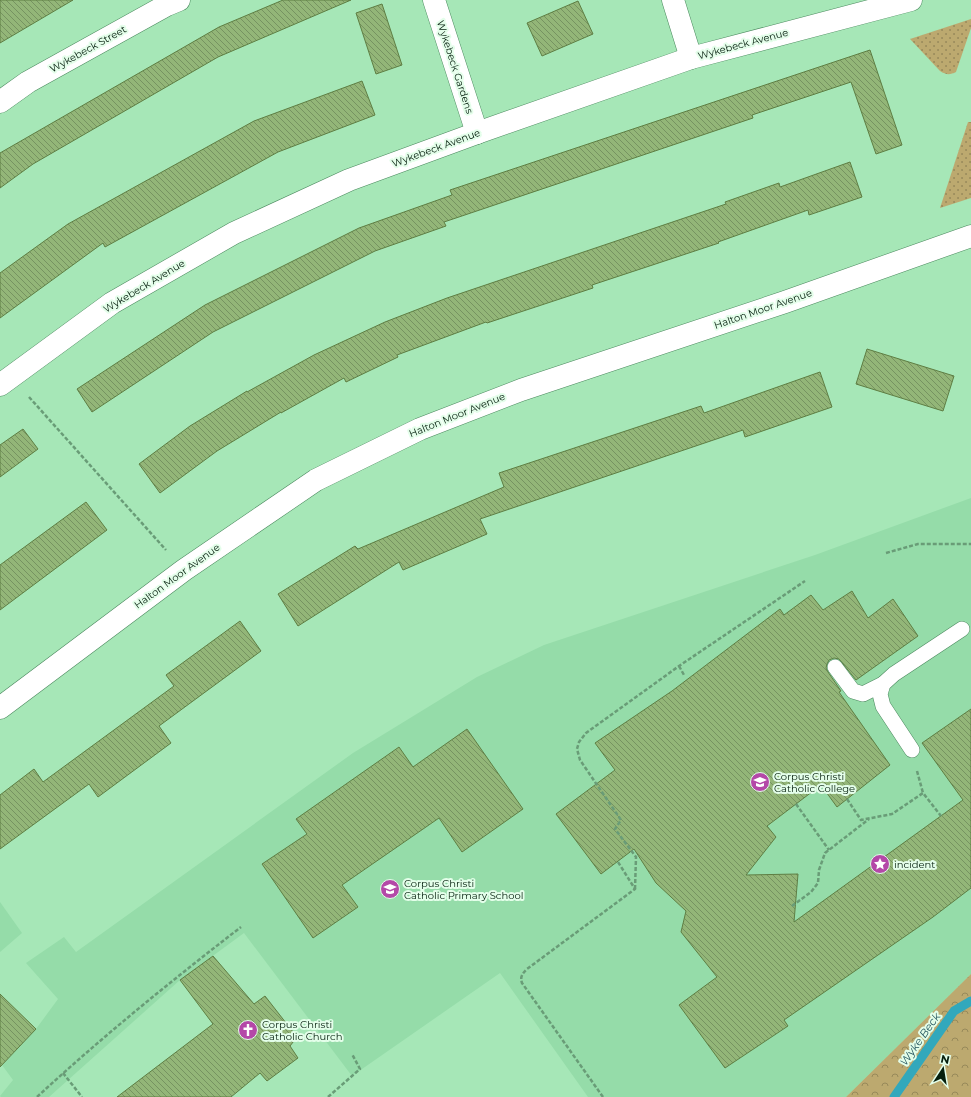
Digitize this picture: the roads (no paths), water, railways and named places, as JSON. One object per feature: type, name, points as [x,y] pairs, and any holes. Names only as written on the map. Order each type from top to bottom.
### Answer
[{"type":"street","name":"Wykebeck Street","points":[[0,102],[28,82],[179,0]]},
{"type":"street","name":"Wykebeck Gardens","points":[[434,0],[477,133]]},
{"type":"street","points":[[673,0],[691,58]]},
{"type":"street","name":"Wykebeck Avenue","points":[[6,380],[112,303],[234,233],[350,180],[477,133],[691,58],[912,0]]},
{"type":"street","name":"Halton Moor Avenue","points":[[0,708],[184,570],[316,480],[420,429],[521,390],[785,302],[971,236]]},
{"type":"lane","points":[[835,667],[853,692],[863,694],[883,684],[894,674],[962,629]]},
{"type":"lane","points":[[883,684],[880,694],[883,706],[912,750]]},
{"type":"waterway","name":"Wyke Beck","points":[[894,1097],[954,1011],[971,1001]]},
{"type":"place","name":"Corpus Christi Catholic College","points":[[760,782]]},
{"type":"place","name":"incident","points":[[880,864]]},
{"type":"place","name":"Corpus Christi Catholic Primary School","points":[[390,889]]},
{"type":"place","name":"Corpus Christi Catholic Church","points":[[248,1030]]}]
